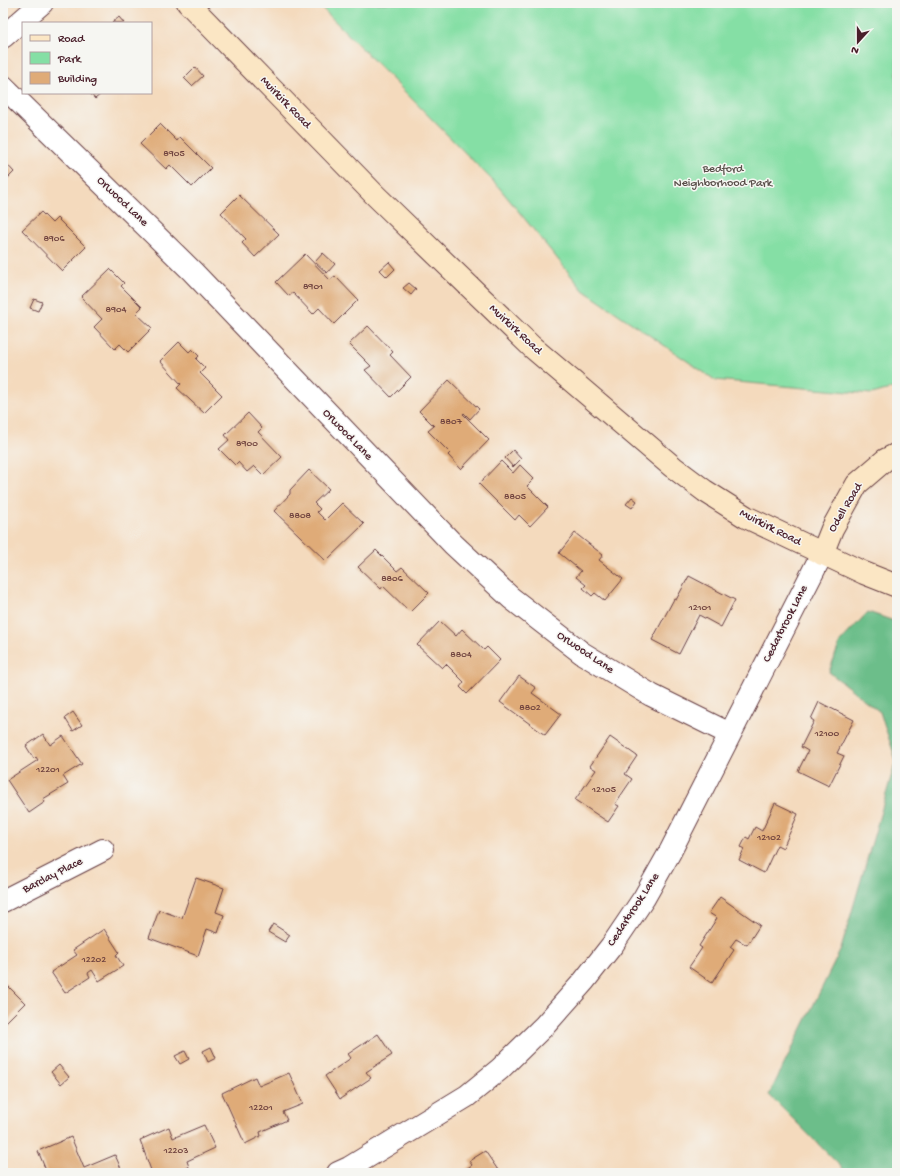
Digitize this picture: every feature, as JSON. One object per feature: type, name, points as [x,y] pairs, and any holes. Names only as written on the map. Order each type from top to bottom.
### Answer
[{"type":"main road","name":"Muirkirk Road","points":[[188,3],[375,196],[532,347],[673,467],[705,491],[746,517],[822,554],[897,586]]},
{"type":"main road","name":"Odell Road","points":[[822,554],[832,529],[857,484],[885,460],[897,454]]},
{"type":"street","points":[[3,37],[42,3]]},
{"type":"street","name":"Orwood Lane","points":[[3,86],[192,272],[448,538],[510,598],[582,653],[651,695],[730,734]]},
{"type":"street","name":"Cedarbrook Lane","points":[[346,1171],[467,1096],[500,1069],[545,1025],[584,981],[613,944],[644,898],[697,801],[822,554]]},
{"type":"street","name":"Barclay Place","points":[[3,902],[103,850]]},
{"type":"green space","name":"Bedford Neighborhood Park","points":[[317,3],[897,3],[897,387],[872,394],[715,380],[583,290],[497,185]]},
{"type":"green space","points":[[868,612],[897,622],[897,1173],[847,1173],[769,1095],[841,949],[896,760],[880,712],[829,672],[840,642]]},
{"type":"building","points":[[119,17],[123,22],[113,22]]},
{"type":"building","points":[[195,67],[203,76],[192,86],[184,78]]},
{"type":"building","points":[[91,94],[101,94],[95,99]]},
{"type":"building","points":[[160,124],[177,141],[180,137],[211,168],[192,187],[170,165],[166,169],[140,144]]},
{"type":"building","points":[[3,160],[14,172],[3,183]]},
{"type":"building","points":[[239,195],[279,234],[255,257],[242,243],[246,239],[221,213]]},
{"type":"building","points":[[41,212],[52,223],[57,218],[86,247],[62,271],[22,230]]},
{"type":"building","points":[[323,253],[335,264],[327,273],[315,262]]},
{"type":"building","points":[[305,254],[330,280],[335,276],[358,300],[334,324],[319,308],[313,314],[293,293],[289,296],[276,282]]},
{"type":"building","points":[[389,262],[395,269],[387,277],[380,270]]},
{"type":"building","points":[[110,269],[124,283],[121,286],[142,307],[136,313],[152,328],[128,352],[120,344],[115,349],[94,327],[102,319],[81,297]]},
{"type":"building","points":[[409,283],[416,289],[411,295],[403,288]]},
{"type":"building","points":[[34,299],[42,302],[38,311],[30,308]]},
{"type":"building","points":[[368,326],[393,352],[390,355],[411,377],[391,397],[365,370],[371,366],[349,344]]},
{"type":"building","points":[[179,342],[189,352],[192,349],[199,356],[196,359],[205,368],[200,373],[222,395],[204,413],[177,388],[181,384],[160,361]]},
{"type":"building","points":[[449,380],[479,409],[470,419],[464,413],[463,414],[489,440],[461,469],[448,455],[450,453],[428,431],[434,426],[419,411]]},
{"type":"building","points":[[248,413],[262,428],[258,432],[282,457],[263,475],[254,466],[247,472],[238,462],[235,465],[219,449],[229,440],[225,435]]},
{"type":"building","points":[[513,450],[521,459],[513,467],[505,458]]},
{"type":"building","points":[[501,461],[513,473],[520,465],[534,479],[527,486],[548,507],[530,526],[519,515],[515,520],[479,484]]},
{"type":"building","points":[[309,470],[329,489],[314,503],[320,509],[317,512],[325,520],[342,503],[364,524],[326,561],[274,511],[290,494],[290,490]]},
{"type":"building","points":[[632,497],[637,501],[632,508],[626,504]]},
{"type":"building","points":[[575,533],[603,555],[599,560],[623,579],[605,601],[595,593],[592,596],[583,588],[586,585],[576,577],[581,571],[559,553]]},
{"type":"building","points":[[376,550],[397,571],[402,567],[429,593],[410,612],[383,586],[381,589],[358,567]]},
{"type":"building","points":[[689,576],[735,600],[721,627],[699,615],[679,654],[652,640],[674,599],[676,600]]},
{"type":"building","points":[[440,621],[456,636],[462,629],[484,650],[487,647],[500,660],[467,694],[460,687],[464,682],[446,664],[442,668],[417,645]]},
{"type":"building","points":[[519,676],[536,688],[532,693],[561,714],[545,735],[500,702]]},
{"type":"building","points":[[819,702],[854,720],[837,753],[844,756],[829,786],[798,771],[808,751],[801,747],[814,721],[811,719]]},
{"type":"building","points":[[73,712],[82,725],[73,731],[65,718]]},
{"type":"building","points":[[43,734],[50,745],[63,736],[82,764],[63,776],[68,784],[43,799],[45,802],[29,813],[7,780],[38,760],[36,757],[34,759],[26,746]]},
{"type":"building","points":[[610,737],[637,756],[625,774],[632,779],[615,804],[619,806],[608,822],[575,800],[596,770],[590,766]]},
{"type":"building","points":[[775,803],[798,814],[783,848],[777,845],[764,873],[739,860],[744,849],[741,847],[746,837],[749,839],[755,827],[762,831]]},
{"type":"building","points":[[196,878],[224,888],[216,912],[224,915],[218,933],[207,929],[198,956],[149,938],[159,910],[182,918]]},
{"type":"building","points":[[720,897],[760,925],[747,945],[736,939],[730,947],[734,950],[712,983],[689,967],[702,948],[699,946],[717,918],[709,913]]},
{"type":"building","points":[[273,924],[290,935],[285,942],[268,932]]},
{"type":"building","points":[[104,929],[119,952],[116,955],[123,966],[99,981],[92,970],[88,973],[90,977],[65,993],[51,972],[77,955],[73,950]]},
{"type":"building","points":[[3,981],[25,1003],[3,1025]]},
{"type":"building","points":[[378,1034],[392,1055],[366,1072],[371,1078],[340,1099],[325,1076],[351,1058],[348,1054]]},
{"type":"building","points":[[211,1047],[216,1058],[208,1062],[203,1051]]},
{"type":"building","points":[[185,1051],[189,1059],[180,1064],[175,1056]]},
{"type":"building","points":[[59,1065],[69,1077],[61,1084],[51,1072]]},
{"type":"building","points":[[289,1073],[303,1104],[283,1112],[287,1120],[260,1132],[261,1136],[245,1144],[222,1093],[255,1077],[259,1086]]},
{"type":"building","points":[[204,1125],[215,1148],[187,1161],[189,1167],[176,1173],[152,1173],[140,1140],[169,1127],[173,1138]]},
{"type":"building","points":[[71,1137],[84,1168],[115,1155],[123,1173],[47,1173],[38,1151]]},
{"type":"building","points":[[485,1151],[500,1173],[460,1173],[472,1165],[469,1161]]}]
